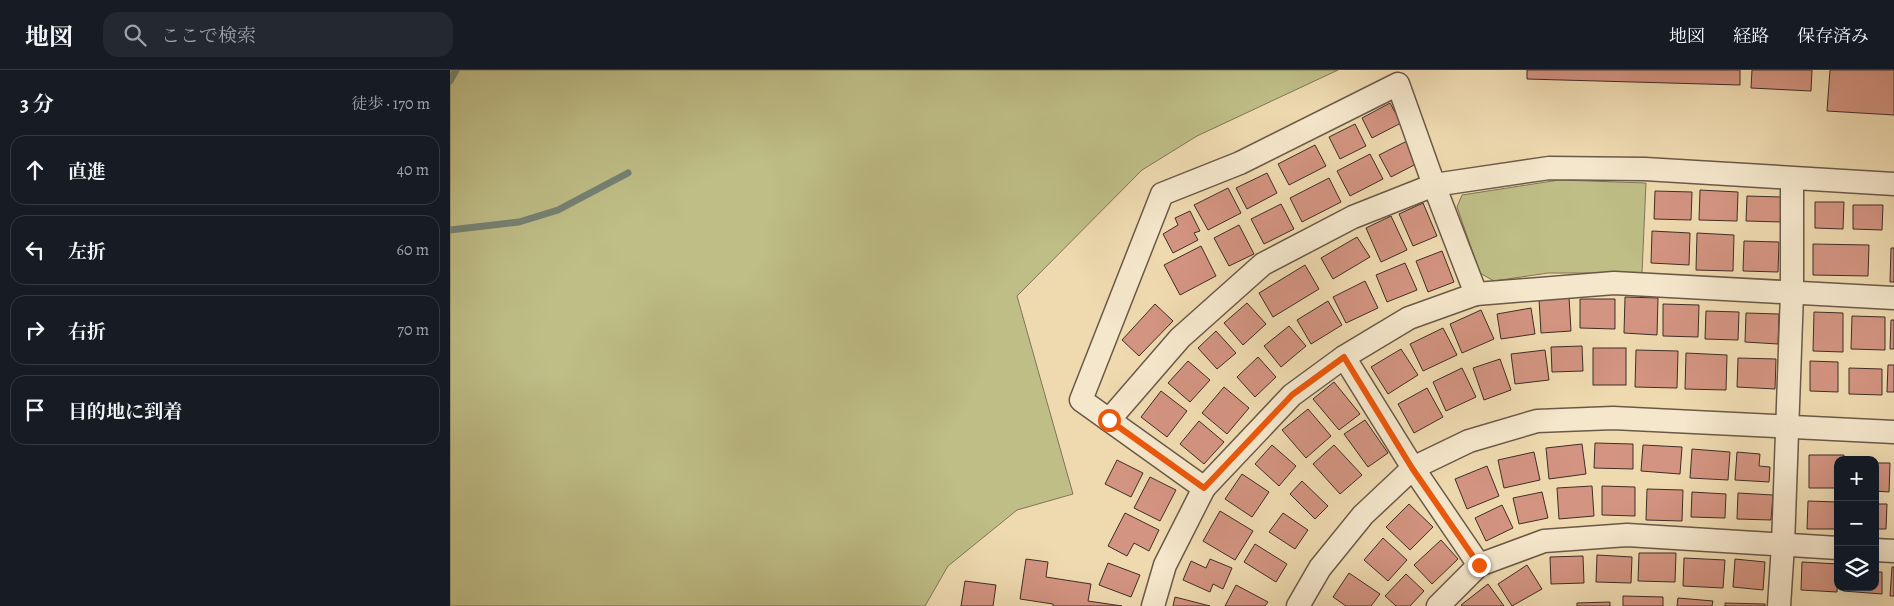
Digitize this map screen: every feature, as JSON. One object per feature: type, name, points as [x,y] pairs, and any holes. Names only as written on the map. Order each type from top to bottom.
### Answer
[{"type":"street","points":[[1204,488],[1081,400],[1162,194],[1240,163],[1398,84],[1476,294]]},
{"type":"street","points":[[1109,420],[1180,338],[1263,264],[1353,217],[1434,185],[1549,168],[1644,169],[1894,184]]},
{"type":"street","points":[[1778,606],[1783,545],[1792,293],[1792,179]]},
{"type":"street","points":[[1153,606],[1165,564],[1204,488],[1292,395],[1344,357],[1409,318],[1476,294],[1614,283],[1894,298]]},
{"type":"street","points":[[1344,357],[1412,468],[1479,565]]},
{"type":"street","points":[[1298,606],[1320,568],[1363,515],[1412,468],[1469,441],[1537,421],[1613,418],[1894,432]]},
{"type":"street","points":[[1438,606],[1479,565],[1544,541],[1627,535],[1834,548]]},
{"type":"street","points":[[1879,550],[1894,550]]},
{"type":"shaded area","points":[[450,70],[1338,70],[1197,136],[1142,170],[1017,296],[1073,494],[1017,510],[948,566],[925,606],[450,606]]},
{"type":"shaded area","points":[[1559,180],[1646,183],[1642,273],[1548,273],[1494,281],[1480,273],[1457,207],[1462,195]]},
{"type":"building","points":[[1527,70],[1740,70],[1740,85],[1527,79]]},
{"type":"building","points":[[1752,70],[1812,70],[1811,91],[1751,88]]},
{"type":"building","points":[[1830,70],[1894,70],[1894,115],[1827,111]]},
{"type":"building","points":[[1390,103],[1401,123],[1372,138],[1362,118]]},
{"type":"building","points":[[1355,124],[1366,146],[1340,159],[1329,137]]},
{"type":"building","points":[[1407,141],[1418,163],[1391,177],[1379,155]]},
{"type":"building","points":[[1315,145],[1326,166],[1289,185],[1278,164]]},
{"type":"building","points":[[1370,154],[1383,179],[1350,196],[1337,171]]},
{"type":"building","points":[[1267,173],[1277,193],[1247,209],[1236,188]]},
{"type":"building","points":[[1329,178],[1341,202],[1302,222],[1290,198]]},
{"type":"building","points":[[1228,188],[1241,213],[1208,230],[1194,205]]},
{"type":"building","points":[[1700,190],[1738,192],[1737,221],[1699,220]]},
{"type":"building","points":[[1655,191],[1692,192],[1691,220],[1654,219]]},
{"type":"building","points":[[1747,196],[1782,197],[1782,222],[1746,221]]},
{"type":"building","points":[[1815,202],[1844,202],[1843,229],[1815,228]]},
{"type":"building","points":[[1423,203],[1437,236],[1413,246],[1399,214]]},
{"type":"building","points":[[1281,204],[1294,229],[1264,244],[1251,219]]},
{"type":"building","points":[[1853,205],[1883,205],[1882,230],[1853,229]]},
{"type":"building","points":[[1190,211],[1200,231],[1194,233],[1198,240],[1173,253],[1163,234],[1178,225],[1175,218]]},
{"type":"building","points":[[1391,216],[1407,250],[1381,262],[1366,228]]},
{"type":"building","points":[[1239,225],[1254,254],[1229,266],[1214,238]]},
{"type":"building","points":[[1652,231],[1690,233],[1689,265],[1651,263]]},
{"type":"building","points":[[1697,233],[1734,235],[1733,271],[1696,270]]},
{"type":"building","points":[[1357,237],[1370,257],[1333,279],[1321,258]]},
{"type":"building","points":[[1744,241],[1779,242],[1778,272],[1743,271]]},
{"type":"building","points":[[1813,244],[1869,245],[1868,276],[1813,275]]},
{"type":"building","points":[[1201,246],[1216,276],[1180,295],[1164,265]]},
{"type":"building","points":[[1891,248],[1894,248],[1894,282],[1890,282]]},
{"type":"building","points":[[1442,251],[1454,282],[1428,292],[1416,261]]},
{"type":"building","points":[[1405,263],[1417,290],[1387,302],[1376,275]]},
{"type":"building","points":[[1305,265],[1319,289],[1273,317],[1259,293]]},
{"type":"building","points":[[1365,281],[1378,308],[1346,323],[1333,297]]},
{"type":"building","points":[[1569,297],[1571,331],[1541,333],[1539,299]]},
{"type":"building","points":[[1625,297],[1658,298],[1657,335],[1624,333]]},
{"type":"building","points":[[1580,299],[1615,299],[1615,329],[1580,328]]},
{"type":"building","points":[[1328,301],[1342,325],[1311,344],[1297,320]]},
{"type":"building","points":[[1247,303],[1266,324],[1243,345],[1224,323]]},
{"type":"building","points":[[1155,304],[1173,321],[1139,356],[1122,340]]},
{"type":"building","points":[[1663,304],[1699,305],[1698,337],[1663,336]]},
{"type":"building","points":[[1531,308],[1535,334],[1501,339],[1497,314]]},
{"type":"building","points":[[1481,310],[1494,339],[1462,353],[1450,324]]},
{"type":"building","points":[[1706,311],[1739,312],[1738,340],[1705,339]]},
{"type":"building","points":[[1814,312],[1843,313],[1843,352],[1813,351]]},
{"type":"building","points":[[1746,313],[1779,314],[1778,344],[1745,342]]},
{"type":"building","points":[[1852,316],[1885,317],[1885,350],[1851,349]]},
{"type":"building","points":[[1891,320],[1894,320],[1894,349],[1890,349]]},
{"type":"building","points":[[1289,326],[1306,346],[1281,367],[1264,346]]},
{"type":"building","points":[[1443,328],[1457,355],[1423,371],[1410,344]]},
{"type":"building","points":[[1216,331],[1236,353],[1217,369],[1198,348]]},
{"type":"building","points":[[1582,346],[1583,371],[1552,372],[1551,347]]},
{"type":"building","points":[[1593,348],[1626,348],[1626,385],[1593,385]]},
{"type":"building","points":[[1401,349],[1418,375],[1388,394],[1371,367]]},
{"type":"building","points":[[1545,350],[1549,380],[1515,384],[1511,354]]},
{"type":"building","points":[[1636,350],[1678,351],[1677,388],[1635,387]]},
{"type":"building","points":[[1686,353],[1727,355],[1726,390],[1685,389]]},
{"type":"building","points":[[1258,357],[1276,377],[1255,397],[1237,377]]},
{"type":"building","points":[[1738,358],[1776,359],[1775,389],[1737,387]]},
{"type":"building","points":[[1500,359],[1511,390],[1484,400],[1473,368]]},
{"type":"building","points":[[1188,361],[1210,380],[1190,402],[1168,383]]},
{"type":"building","points":[[1810,361],[1838,362],[1838,392],[1810,391]]},
{"type":"building","points":[[1888,365],[1894,365],[1894,392],[1887,392]]},
{"type":"building","points":[[1462,368],[1476,397],[1446,411],[1433,382]]},
{"type":"building","points":[[1849,368],[1882,369],[1882,395],[1849,394]]},
{"type":"building","points":[[1334,382],[1360,414],[1339,430],[1313,399]]},
{"type":"building","points":[[1224,387],[1249,408],[1227,434],[1202,413]]},
{"type":"building","points":[[1427,388],[1443,417],[1414,433],[1398,404]]},
{"type":"building","points":[[1161,391],[1187,411],[1167,437],[1141,417]]},
{"type":"building","points":[[1308,409],[1331,436],[1306,458],[1282,430]]},
{"type":"building","points":[[1365,420],[1388,453],[1368,467],[1344,434]]},
{"type":"building","points":[[1199,421],[1224,442],[1204,464],[1180,444]]},
{"type":"building","points":[[1595,443],[1633,444],[1633,469],[1594,468]]},
{"type":"building","points":[[1582,444],[1586,474],[1549,479],[1546,448]]},
{"type":"building","points":[[1272,445],[1296,466],[1279,486],[1255,464]]},
{"type":"building","points":[[1334,445],[1362,475],[1340,494],[1313,464]]},
{"type":"building","points":[[1643,445],[1682,447],[1680,474],[1641,471]]},
{"type":"building","points":[[1692,449],[1730,452],[1728,480],[1690,478]]},
{"type":"building","points":[[1534,452],[1540,480],[1504,488],[1498,460]]},
{"type":"building","points":[[1737,452],[1760,454],[1759,466],[1770,467],[1769,482],[1735,480]]},
{"type":"building","points":[[1809,455],[1844,455],[1834,456],[1834,488],[1809,488]]},
{"type":"building","points":[[1117,460],[1143,473],[1131,497],[1105,484]]},
{"type":"building","points":[[1879,463],[1890,463],[1889,492],[1879,491]]},
{"type":"building","points":[[1487,466],[1499,496],[1467,509],[1455,479]]},
{"type":"building","points":[[1242,474],[1269,492],[1252,517],[1225,499]]},
{"type":"building","points":[[1150,477],[1176,490],[1160,521],[1134,508]]},
{"type":"building","points":[[1302,481],[1328,506],[1315,519],[1290,494]]},
{"type":"building","points":[[1592,486],[1594,516],[1559,519],[1557,488]]},
{"type":"building","points":[[1602,486],[1635,487],[1635,516],[1602,515]]},
{"type":"building","points":[[1647,489],[1683,490],[1682,521],[1646,520]]},
{"type":"building","points":[[1542,492],[1548,518],[1519,524],[1513,498]]},
{"type":"building","points":[[1692,492],[1726,494],[1725,518],[1691,517]]},
{"type":"building","points":[[1738,493],[1773,495],[1771,520],[1737,519]]},
{"type":"building","points":[[1808,501],[1834,502],[1834,529],[1807,529]]},
{"type":"building","points":[[1409,504],[1433,527],[1410,550],[1386,527]]},
{"type":"building","points":[[1879,504],[1887,504],[1886,529],[1879,529]]},
{"type":"building","points":[[1502,505],[1513,528],[1486,541],[1475,518]]},
{"type":"building","points":[[1220,511],[1253,531],[1235,560],[1203,541]]},
{"type":"building","points":[[1125,513],[1159,530],[1149,551],[1134,543],[1127,556],[1108,546]]},
{"type":"building","points":[[1283,513],[1308,530],[1295,549],[1269,532]]},
{"type":"building","points":[[1383,538],[1407,560],[1388,581],[1364,560]]},
{"type":"building","points":[[1441,540],[1458,559],[1432,584],[1414,565]]},
{"type":"building","points":[[1255,544],[1287,564],[1276,582],[1244,562]]},
{"type":"building","points":[[1639,553],[1676,553],[1675,582],[1638,581]]},
{"type":"building","points":[[1597,555],[1632,557],[1631,583],[1596,582]]},
{"type":"building","points":[[1583,556],[1584,583],[1551,584],[1550,557]]},
{"type":"building","points":[[1684,558],[1725,560],[1723,588],[1683,586]]},
{"type":"building","points":[[1026,559],[1048,562],[1046,577],[1091,584],[1088,601],[1122,606],[1053,606],[1053,604],[1020,599]]},
{"type":"building","points":[[1210,559],[1232,568],[1223,589],[1213,584],[1210,592],[1183,580],[1191,561],[1206,568]]},
{"type":"building","points":[[1735,559],[1765,562],[1763,590],[1733,587]]},
{"type":"building","points":[[1802,562],[1834,564],[1834,591],[1837,592],[1801,590]]},
{"type":"building","points":[[1108,563],[1140,575],[1131,597],[1099,585]]},
{"type":"building","points":[[1527,565],[1542,589],[1512,606],[1498,584]]},
{"type":"building","points":[[1892,567],[1894,567],[1894,596],[1890,596]]},
{"type":"building","points":[[1879,572],[1882,572],[1882,594],[1843,591],[1879,591]]},
{"type":"building","points":[[1349,573],[1380,594],[1371,606],[1346,606],[1333,597]]},
{"type":"building","points":[[1406,574],[1424,591],[1410,606],[1396,606],[1385,596]]},
{"type":"building","points":[[965,581],[996,585],[993,606],[961,606]]},
{"type":"building","points":[[1488,584],[1504,606],[1461,605]]},
{"type":"building","points":[[1236,585],[1268,602],[1265,606],[1225,606]]},
{"type":"building","points":[[1623,596],[1663,597],[1663,606],[1623,606]]},
{"type":"building","points":[[1175,597],[1210,606],[1173,606]]},
{"type":"building","points":[[1678,598],[1713,601],[1712,606],[1677,606]]},
{"type":"building","points":[[1610,602],[1610,606],[1577,606],[1577,603]]},
{"type":"building","points":[[1725,603],[1765,604],[1765,606],[1725,606]]},
{"type":"waterway","points":[[450,81],[456,70]]},
{"type":"waterway","points":[[450,230],[519,222],[558,210],[628,173]]},
{"type":"route","points":[[1109,420],[1204,488],[1292,395],[1344,357],[1412,468],[1479,565]]}]
